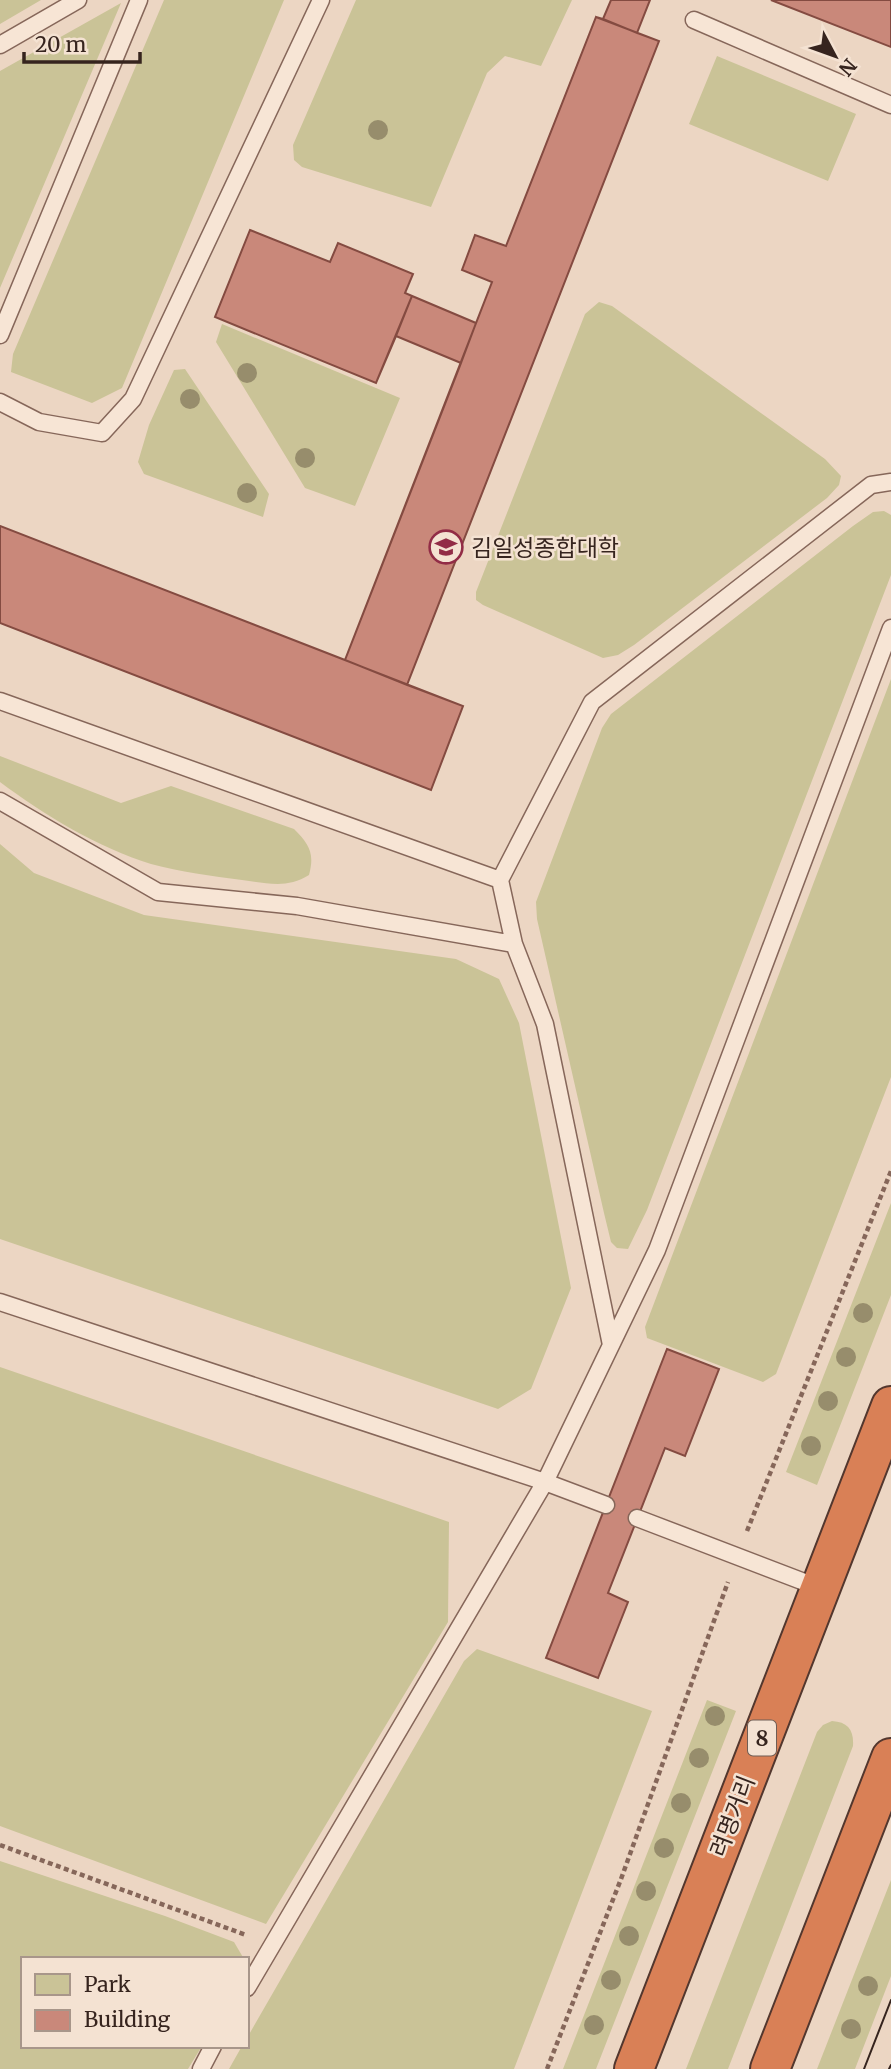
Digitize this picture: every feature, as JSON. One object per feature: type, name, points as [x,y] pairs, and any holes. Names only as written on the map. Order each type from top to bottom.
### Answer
[{"type":"highway","name":"려명거리","points":[[634,2069],[891,1406]]},
{"type":"highway","points":[[770,2069],[891,1758]]},
{"type":"lane","points":[[0,45],[78,0]]},
{"type":"lane","points":[[0,335],[139,0]]},
{"type":"lane","points":[[0,402],[39,422],[102,432],[134,399],[321,0]]},
{"type":"lane","points":[[694,20],[891,105]]},
{"type":"lane","points":[[611,1345],[545,1024],[514,944],[500,880],[592,702],[871,485],[891,482]]},
{"type":"lane","points":[[248,1985],[545,1482],[657,1250],[891,628]]},
{"type":"lane","points":[[0,701],[500,880]]},
{"type":"lane","points":[[0,801],[158,892],[297,906],[514,944]]},
{"type":"lane","points":[[0,1302],[545,1482],[606,1505]]},
{"type":"lane","points":[[637,1518],[820,1588]]},
{"type":"lane","points":[[201,2069],[213,2048]]},
{"type":"path","points":[[547,2069],[621,1879],[737,1556],[891,1171]]},
{"type":"path","points":[[0,1845],[271,1944]]},
{"type":"green space","points":[[0,0],[41,0],[0,24]]},
{"type":"green space","points":[[164,0],[284,0],[122,388],[92,403],[11,372],[13,354]]},
{"type":"green space","points":[[356,0],[572,0],[541,66],[505,56],[487,73],[431,207],[302,167],[294,160],[293,145]]},
{"type":"green space","points":[[121,3],[0,288],[0,71]]},
{"type":"green space","points":[[717,56],[856,114],[828,181],[689,124]]},
{"type":"green space","points":[[599,302],[612,306],[825,459],[841,476],[839,485],[827,498],[634,645],[618,655],[603,658],[476,600],[476,592],[585,314]]},
{"type":"green space","points":[[222,324],[400,398],[355,506],[305,488],[216,342]]},
{"type":"green space","points":[[185,369],[269,494],[263,517],[144,474],[138,462],[149,425],[174,370]]},
{"type":"green space","points":[[884,511],[891,515],[891,575],[647,1210],[628,1249],[617,1248],[611,1242],[604,1213],[537,919],[536,902],[602,728],[611,714],[853,526],[873,512]]},
{"type":"green space","points":[[891,679],[891,1077],[776,1374],[763,1382],[647,1338],[645,1327]]},
{"type":"green space","points":[[0,756],[121,803],[171,786],[294,829],[304,839],[311,855],[309,875],[285,884],[268,883],[185,872],[131,857],[72,829],[0,782]]},
{"type":"green space","points":[[0,844],[34,873],[144,915],[456,959],[499,979],[519,1023],[571,1288],[531,1389],[498,1409],[0,1239]]},
{"type":"green space","points":[[891,1203],[891,1295],[817,1485],[786,1472]]},
{"type":"green space","points":[[0,1367],[449,1522],[448,1622],[266,1924],[0,1826]]},
{"type":"green space","points":[[477,1649],[652,1711],[514,2069],[229,2069],[241,2048],[248,2048],[248,2036],[464,1661]]},
{"type":"green space","points":[[707,1700],[736,1711],[596,2069],[563,2069]]},
{"type":"green space","points":[[832,1721],[849,1728],[853,1746],[728,2069],[686,2069],[817,1732]]},
{"type":"green space","points":[[0,1861],[234,1942],[243,1957],[21,1957],[21,2048],[201,2048],[188,2069],[0,2069]]},
{"type":"green space","points":[[891,1880],[891,1976],[855,2069],[817,2069]]},
{"type":"building","points":[[611,0],[650,0],[637,33],[659,41],[407,685],[463,706],[431,790],[0,623],[0,526],[345,660],[461,363],[396,336],[376,383],[215,317],[250,230],[330,262],[338,243],[413,274],[405,293],[476,323],[492,282],[462,270],[475,235],[506,246],[596,17],[603,19]]},
{"type":"building","points":[[611,0],[650,0],[637,33],[603,19]]},
{"type":"building","points":[[771,0],[891,0],[891,47]]},
{"type":"building","points":[[771,0],[891,0],[891,47]]},
{"type":"building","points":[[596,17],[659,41],[407,685],[345,660],[492,282],[462,270],[475,235],[506,246]]},
{"type":"building","points":[[250,230],[330,262],[338,243],[413,274],[405,293],[412,296],[376,383],[215,317]]},
{"type":"building","points":[[412,296],[476,323],[461,363],[396,336]]},
{"type":"building","points":[[0,526],[463,706],[431,790],[0,623]]},
{"type":"building","points":[[667,1349],[719,1369],[685,1456],[665,1448],[608,1593],[628,1602],[598,1678],[546,1658]]},
{"type":"tram line","points":[[864,2069],[891,2000]]},
{"type":"tram line","points":[[889,2069],[891,2065]]},
{"type":"place","name":"김일성종합대학","points":[[446,547]]}]
